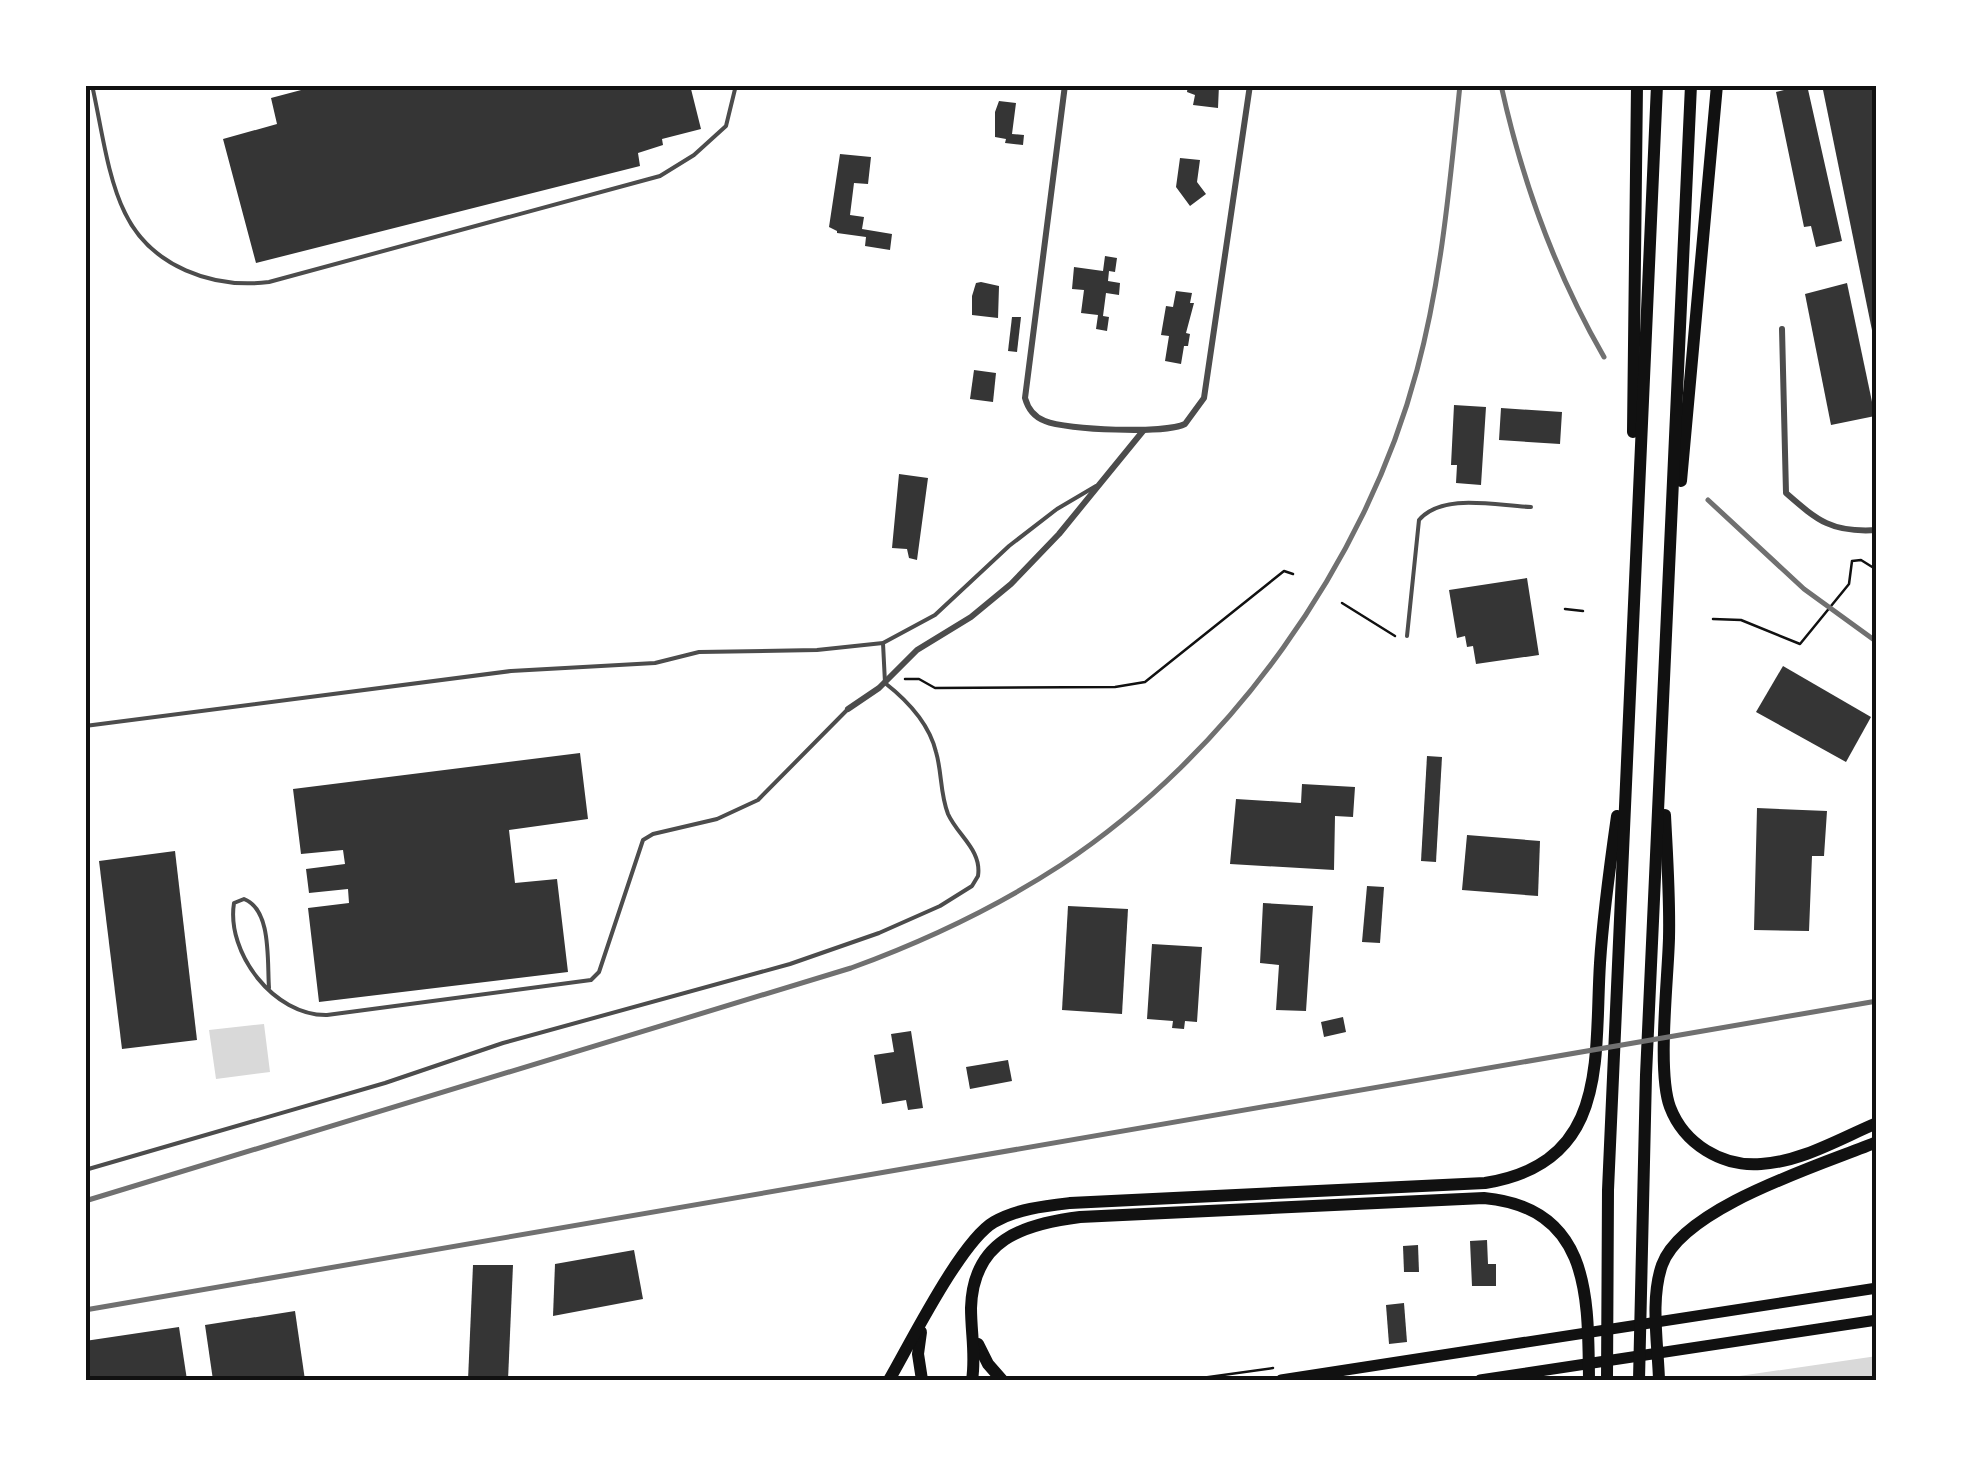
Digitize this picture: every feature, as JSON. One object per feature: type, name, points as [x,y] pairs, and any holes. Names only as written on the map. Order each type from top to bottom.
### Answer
[{"type":"highway","points":[[1607,1380],[1612,1079],[1634,602],[1637,85]]},
{"type":"highway","points":[[1637,419],[1644,374],[1657,85]]},
{"type":"highway","points":[[1678,474],[1676,417],[1691,85]]},
{"type":"highway","points":[[1639,1380],[1646,1075],[1668,604],[1717,85]]},
{"type":"highway","points":[[1662,728],[1668,952],[1665,1074],[1667,1098],[1678,1124],[1697,1144],[1730,1161],[1756,1165],[1780,1162],[1877,1123]]},
{"type":"highway","points":[[889,1380],[976,1237],[992,1223],[1018,1212],[1070,1203],[1496,1182],[1528,1170],[1556,1151],[1583,1117],[1594,1084],[1600,963],[1628,730]]},
{"type":"highway","points":[[1659,1380],[1657,1294],[1665,1258],[1684,1233],[1731,1203],[1877,1142]]},
{"type":"highway","points":[[972,1380],[975,1286],[992,1252],[1008,1235],[1040,1223],[1116,1215],[1484,1198],[1528,1208],[1556,1229],[1581,1268],[1588,1307],[1590,1380]]},
{"type":"highway","points":[[922,1380],[919,1339],[932,1306]]},
{"type":"highway","points":[[972,1322],[982,1355],[1002,1380]]},
{"type":"main road","points":[[1281,1380],[1877,1288]]},
{"type":"main road","points":[[1480,1380],[1877,1320]]},
{"type":"street","points":[[1065,85],[1025,398],[1031,411],[1047,422],[1144,430],[1185,424],[1204,398],[1250,85]]},
{"type":"street","points":[[1782,329],[1786,493],[1825,525],[1877,530]]},
{"type":"street","points":[[848,708],[887,681],[917,650],[971,617],[1011,584],[1104,482],[1144,430]]},
{"type":"lane","points":[[92,85],[119,199],[132,226],[168,261],[200,277],[236,284],[269,282],[649,180],[680,164],[722,131],[732,112],[736,85]]},
{"type":"lane","points":[[85,726],[511,672],[655,663],[699,652],[817,650],[883,642],[935,615],[1009,546],[1069,501],[1104,482]]},
{"type":"lane","points":[[1407,636],[1419,520],[1427,511],[1444,503],[1531,507]]},
{"type":"lane","points":[[85,1170],[385,1083],[503,1043],[790,964],[879,933],[962,893],[978,876],[975,854],[948,814],[936,751],[926,726],[887,681],[883,642]]},
{"type":"lane","points":[[270,988],[262,916],[252,902],[244,899],[234,903],[234,935],[259,980],[294,1008],[318,1015],[591,980],[600,972],[644,840],[652,834],[727,816],[758,800],[848,708]]},
{"type":"path","points":[[1712,619],[1741,620],[1800,644],[1849,584],[1852,561],[1861,560],[1877,570]]},
{"type":"path","points":[[887,681],[919,679],[935,688],[1115,686],[1145,682],[1284,571],[1293,574]]},
{"type":"path","points":[[1342,603],[1395,636]]},
{"type":"path","points":[[1565,609],[1583,611]]},
{"type":"shaded area","points":[[264,1024],[270,1072],[216,1079],[209,1030]]},
{"type":"shaded area","points":[[1877,1356],[1877,1380],[1712,1380]]},
{"type":"building","points":[[320,85],[690,85],[701,129],[662,139],[663,145],[638,153],[640,166],[256,263],[223,139],[277,124],[271,98]]},
{"type":"building","points":[[1188,85],[1219,85],[1218,108],[1193,105],[1195,95],[1187,92]]},
{"type":"building","points":[[1787,85],[1807,85],[1842,241],[1816,247],[1811,226],[1804,227],[1776,92],[1788,89]]},
{"type":"building","points":[[1822,85],[1877,85],[1877,345],[1875,345]]},
{"type":"building","points":[[999,101],[1016,103],[1012,134],[1024,135],[1023,145],[1005,143],[1006,139],[995,137]]},
{"type":"building","points":[[840,154],[871,157],[868,184],[854,183],[850,215],[864,217],[862,229],[892,234],[890,250],[865,246],[866,237],[837,233],[829,227]]},
{"type":"building","points":[[1180,158],[1200,160],[1197,182],[1206,194],[1190,206],[1176,187]]},
{"type":"building","points":[[1105,256],[1117,258],[1115,272],[1109,271],[1108,281],[1120,283],[1119,295],[1106,293],[1103,316],[1109,317],[1107,331],[1096,329],[1098,315],[1081,313],[1084,290],[1072,289],[1074,267],[1103,271]]},
{"type":"building","points":[[976,283],[999,286],[998,318],[972,315],[972,296]]},
{"type":"building","points":[[1847,283],[1875,416],[1831,425],[1805,294]]},
{"type":"building","points":[[1176,291],[1192,293],[1190,303],[1194,303],[1186,333],[1190,334],[1188,346],[1184,346],[1181,364],[1165,361],[1169,336],[1161,335],[1166,306],[1173,307]]},
{"type":"building","points":[[1012,317],[1021,317],[1017,352],[1008,351]]},
{"type":"building","points":[[974,370],[996,373],[993,402],[970,399]]},
{"type":"building","points":[[1454,405],[1486,407],[1481,485],[1456,483],[1457,465],[1451,465]]},
{"type":"building","points":[[1501,408],[1562,412],[1560,444],[1499,440]]},
{"type":"building","points":[[899,474],[928,478],[917,560],[909,558],[907,549],[892,548]]},
{"type":"building","points":[[1527,578],[1539,655],[1476,664],[1473,646],[1467,647],[1465,636],[1457,638],[1449,590]]},
{"type":"building","points":[[1783,666],[1871,717],[1846,762],[1756,712]]},
{"type":"building","points":[[580,753],[588,819],[509,830],[515,883],[557,879],[568,972],[319,1002],[308,908],[349,903],[348,889],[309,893],[306,869],[345,864],[343,850],[301,854],[293,789]]},
{"type":"building","points":[[1427,756],[1442,757],[1436,862],[1421,861]]},
{"type":"building","points":[[1302,784],[1355,787],[1353,817],[1335,816],[1334,870],[1230,864],[1236,799],[1301,803]]},
{"type":"building","points":[[1757,808],[1827,811],[1824,856],[1812,856],[1809,931],[1754,930]]},
{"type":"building","points":[[1467,835],[1540,841],[1538,896],[1462,890]]},
{"type":"building","points":[[175,851],[197,1040],[122,1049],[99,861]]},
{"type":"building","points":[[1367,886],[1384,887],[1380,943],[1362,942]]},
{"type":"building","points":[[1263,903],[1313,906],[1306,1011],[1276,1010],[1279,965],[1260,963]]},
{"type":"building","points":[[1068,906],[1128,909],[1122,1014],[1062,1010]]},
{"type":"building","points":[[1152,944],[1202,947],[1197,1022],[1185,1021],[1184,1029],[1172,1028],[1173,1021],[1147,1019]]},
{"type":"building","points":[[1343,1017],[1346,1032],[1324,1037],[1321,1022]]},
{"type":"building","points":[[911,1031],[923,1108],[908,1110],[906,1100],[882,1104],[874,1055],[894,1052],[891,1034]]},
{"type":"building","points":[[1008,1060],[1012,1081],[970,1089],[966,1067]]},
{"type":"building","points":[[1487,1240],[1488,1264],[1496,1264],[1496,1286],[1472,1286],[1470,1241]]},
{"type":"building","points":[[1418,1245],[1419,1272],[1404,1272],[1403,1246]]},
{"type":"building","points":[[634,1250],[643,1299],[553,1316],[555,1264]]},
{"type":"building","points":[[473,1265],[513,1265],[508,1380],[468,1380]]},
{"type":"building","points":[[1404,1303],[1407,1342],[1389,1344],[1386,1305]]},
{"type":"building","points":[[295,1311],[305,1380],[213,1380],[205,1325]]},
{"type":"building","points":[[179,1327],[187,1380],[85,1380],[85,1341]]},
{"type":"railway","points":[[85,1201],[851,968],[933,935],[1011,895],[1061,865],[1122,820],[1180,768],[1234,710],[1283,648],[1326,582],[1363,513],[1394,442],[1426,335],[1444,229],[1460,85]]},
{"type":"railway","points":[[1501,85],[1542,225],[1570,292],[1604,357]]},
{"type":"railway","points":[[1708,500],[1804,589],[1877,642]]},
{"type":"railway","points":[[85,1310],[1877,1001]]}]
